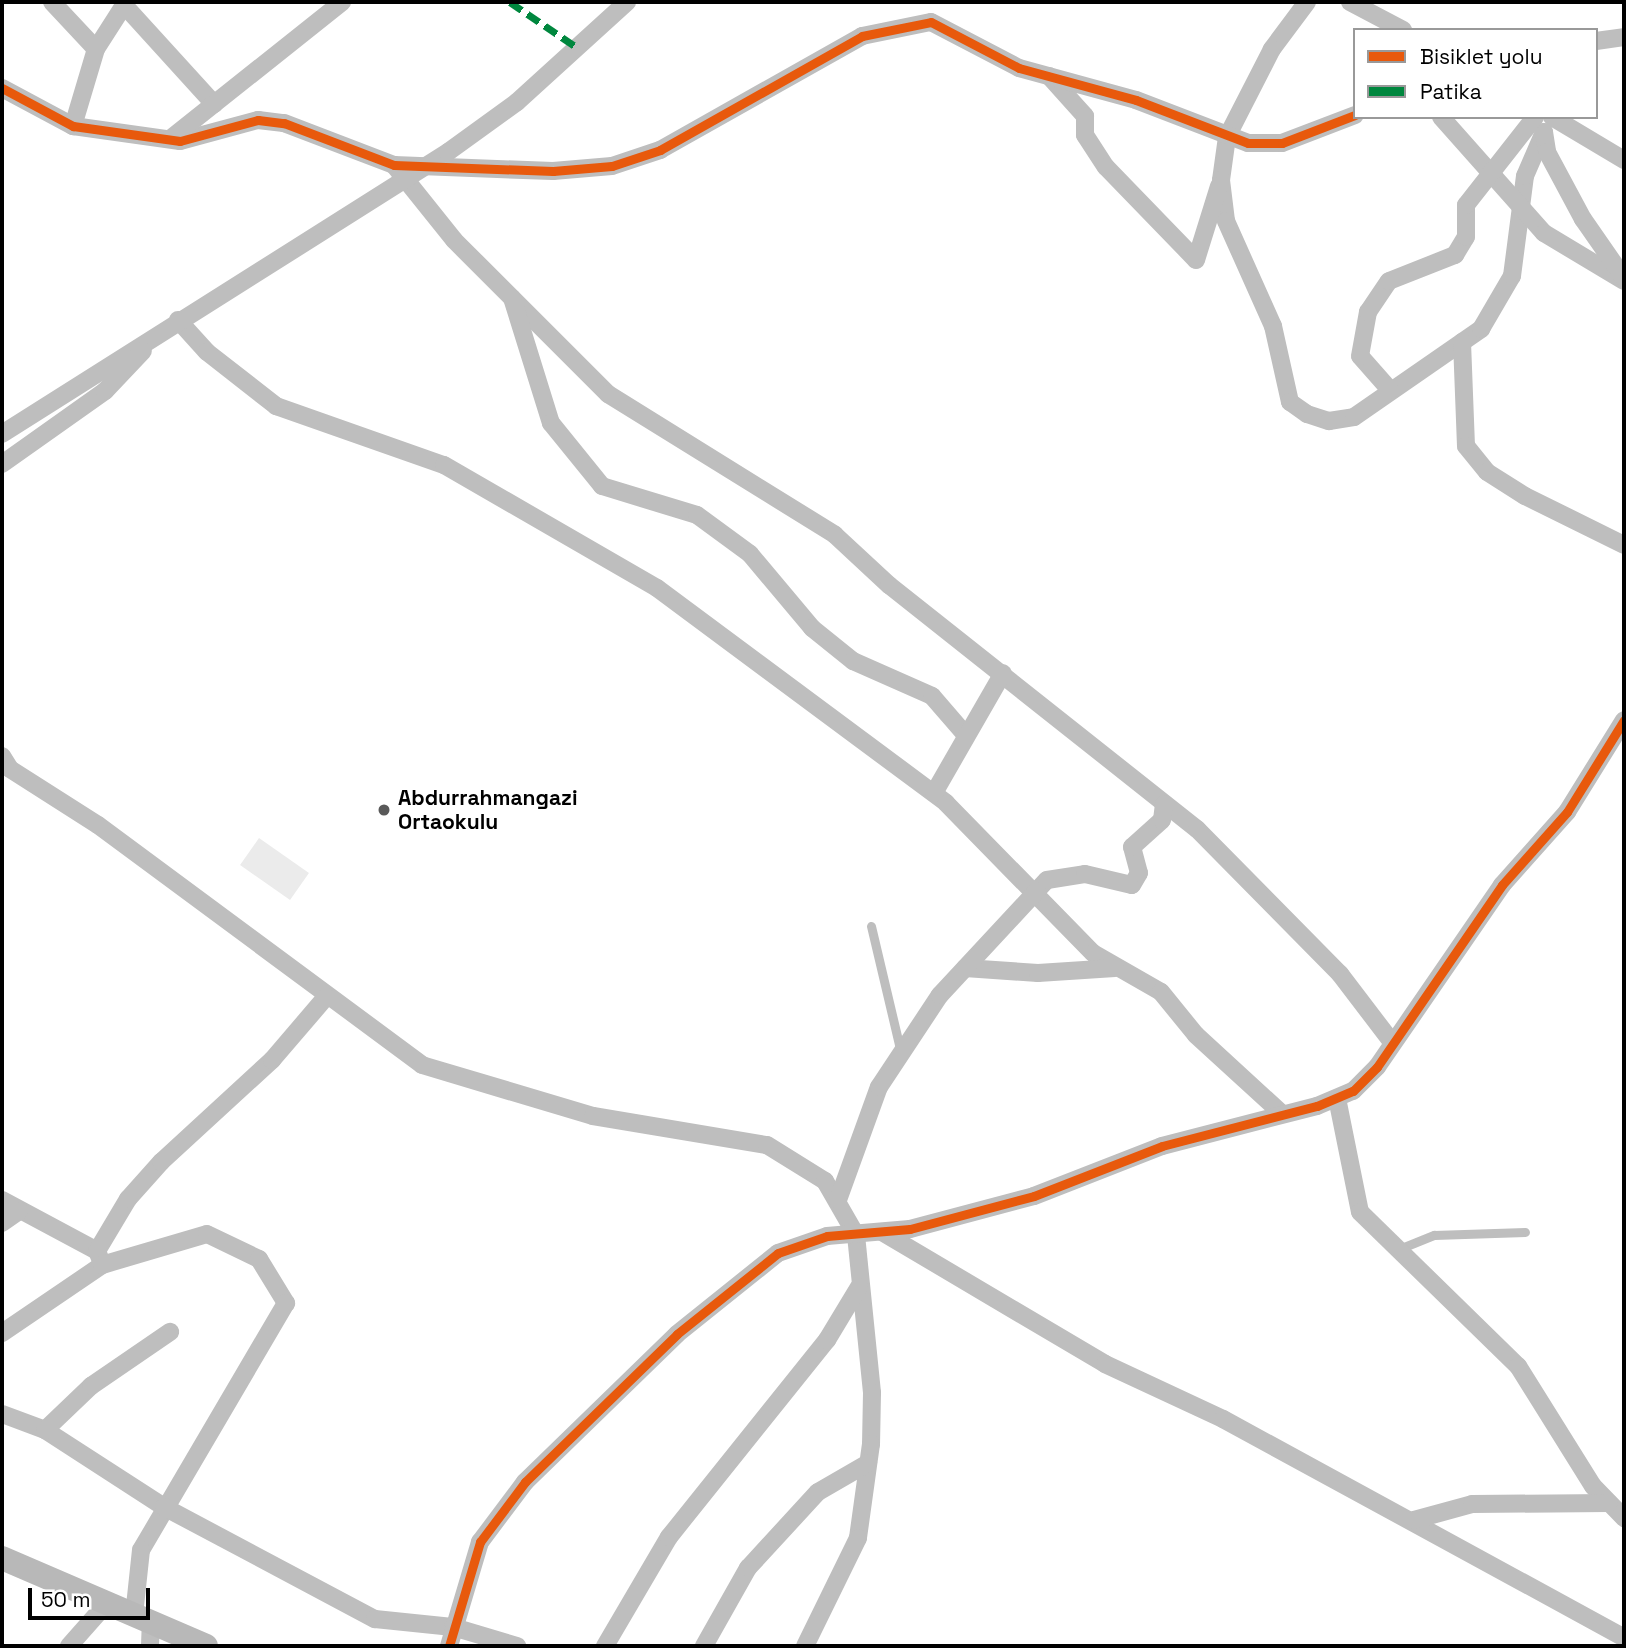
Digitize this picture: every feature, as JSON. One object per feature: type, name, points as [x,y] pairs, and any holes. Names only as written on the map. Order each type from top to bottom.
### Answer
[{"type":"street","points":[[52,2],[96,49]]},
{"type":"street","points":[[170,139],[342,2]]},
{"type":"street","points":[[424,166],[517,102],[627,2]]},
{"type":"street","points":[[1049,76],[1085,116],[1085,135],[1106,167],[1196,260],[1221,180],[1227,137],[1272,48],[1307,2]]},
{"type":"street","points":[[1350,2],[1399,28]]},
{"type":"street","points":[[73,126],[96,49],[125,3],[214,104]]},
{"type":"street","points":[[2,434],[400,172],[424,166],[553,171],[612,166],[660,150],[862,36],[901,23],[931,22],[1019,68],[1136,100],[1227,137],[1282,143],[1353,116]]},
{"type":"street","points":[[1598,41],[1624,37]]},
{"type":"street","points":[[2,88],[73,126],[170,139],[258,120],[284,123],[400,172],[454,240],[608,394],[835,535],[888,585],[1003,673],[1197,829],[1340,974],[1391,1041]]},
{"type":"street","points":[[1443,119],[1544,233],[1624,280]]},
{"type":"street","points":[[1221,180],[1226,221],[1273,326],[1290,402],[1329,421],[1354,417],[1481,329],[1512,276],[1525,176],[1543,121]]},
{"type":"street","points":[[1390,390],[1360,356],[1368,312],[1389,281],[1455,255],[1466,237],[1465,205],[1491,173],[1543,121]]},
{"type":"street","points":[[1543,121],[1624,160]]},
{"type":"street","points":[[1543,121],[1547,152],[1583,219],[1624,280]]},
{"type":"street","points":[[511,295],[551,423],[602,486],[696,515],[750,554],[812,628],[853,661],[932,696],[964,733]]},
{"type":"street","points":[[2,464],[105,391],[172,324]]},
{"type":"street","points":[[172,324],[276,406],[444,465],[657,588],[934,793],[1038,890],[1093,953],[1161,992],[1196,1035],[1281,1113]]},
{"type":"street","points":[[1462,342],[1466,446],[1487,472],[1525,496],[1624,545]]},
{"type":"street","points":[[934,793],[964,733],[1003,673]]},
{"type":"street","points":[[449,1646],[480,1542],[534,1474],[677,1334],[778,1253],[827,1236],[882,1232],[1034,1196],[1162,1146],[1337,1098],[1377,1067],[1391,1041],[1502,885],[1567,813],[1624,720]]},
{"type":"street","points":[[5,765],[98,825],[326,997],[440,1073],[593,1116],[767,1145],[813,1169],[838,1200],[856,1235],[859,1286],[872,1393],[868,1463],[858,1538],[806,1646]]},
{"type":"street","points":[[838,1200],[866,1116],[900,1049],[965,968],[1038,890],[1068,874],[1132,886],[1139,873],[1132,847],[1162,820],[1164,804]]},
{"type":"street","points":[[965,968],[1038,973],[1115,968]]},
{"type":"street","points":[[100,1258],[128,1199],[161,1162],[272,1060],[326,997]]},
{"type":"street","points":[[1337,1098],[1356,1203],[1518,1366],[1609,1503],[1624,1518]]},
{"type":"street","points":[[2,1200],[100,1258]]},
{"type":"street","points":[[2,1223],[19,1211]]},
{"type":"street","points":[[882,1232],[1105,1364],[1414,1520],[1624,1638]]},
{"type":"street","points":[[2,1334],[100,1258],[207,1234],[260,1259],[286,1303],[141,1550],[145,1628]]},
{"type":"street","points":[[604,1646],[669,1537],[827,1340],[859,1286]]},
{"type":"street","points":[[45,1430],[91,1386],[170,1332]]},
{"type":"street","points":[[2,1414],[45,1430],[164,1507],[375,1619],[453,1627],[517,1646]]},
{"type":"street","points":[[704,1646],[748,1569],[818,1492],[868,1463]]},
{"type":"street","points":[[1414,1520],[1472,1504],[1609,1503]]},
{"type":"street","points":[[2,1558],[107,1603],[145,1628],[206,1646]]},
{"type":"street","points":[[69,1646],[107,1603]]},
{"type":"lane","points":[[871,926],[900,1049]]},
{"type":"lane","points":[[1399,1249],[1434,1236],[1525,1231]]},
{"type":"shaded area","points":[[259,838],[309,873],[290,900],[240,865]]},
{"type":"marked path","points":[[510,2],[575,46]]},
{"type":"cycle path","points":[[2,88],[73,126],[180,141],[258,120],[284,123],[394,165],[553,171],[612,166],[660,150],[862,36],[931,22],[1019,68],[1136,100],[1248,143],[1282,143],[1353,116]]},
{"type":"cycle path","points":[[449,1646],[480,1542],[525,1482],[677,1334],[778,1253],[827,1236],[910,1229],[1034,1196],[1162,1146],[1317,1106],[1353,1091],[1377,1067],[1502,885],[1567,812],[1624,720]]},
{"type":"place","name":"Abdurrahmangazi Ortaokulu","points":[[384,810]]}]
